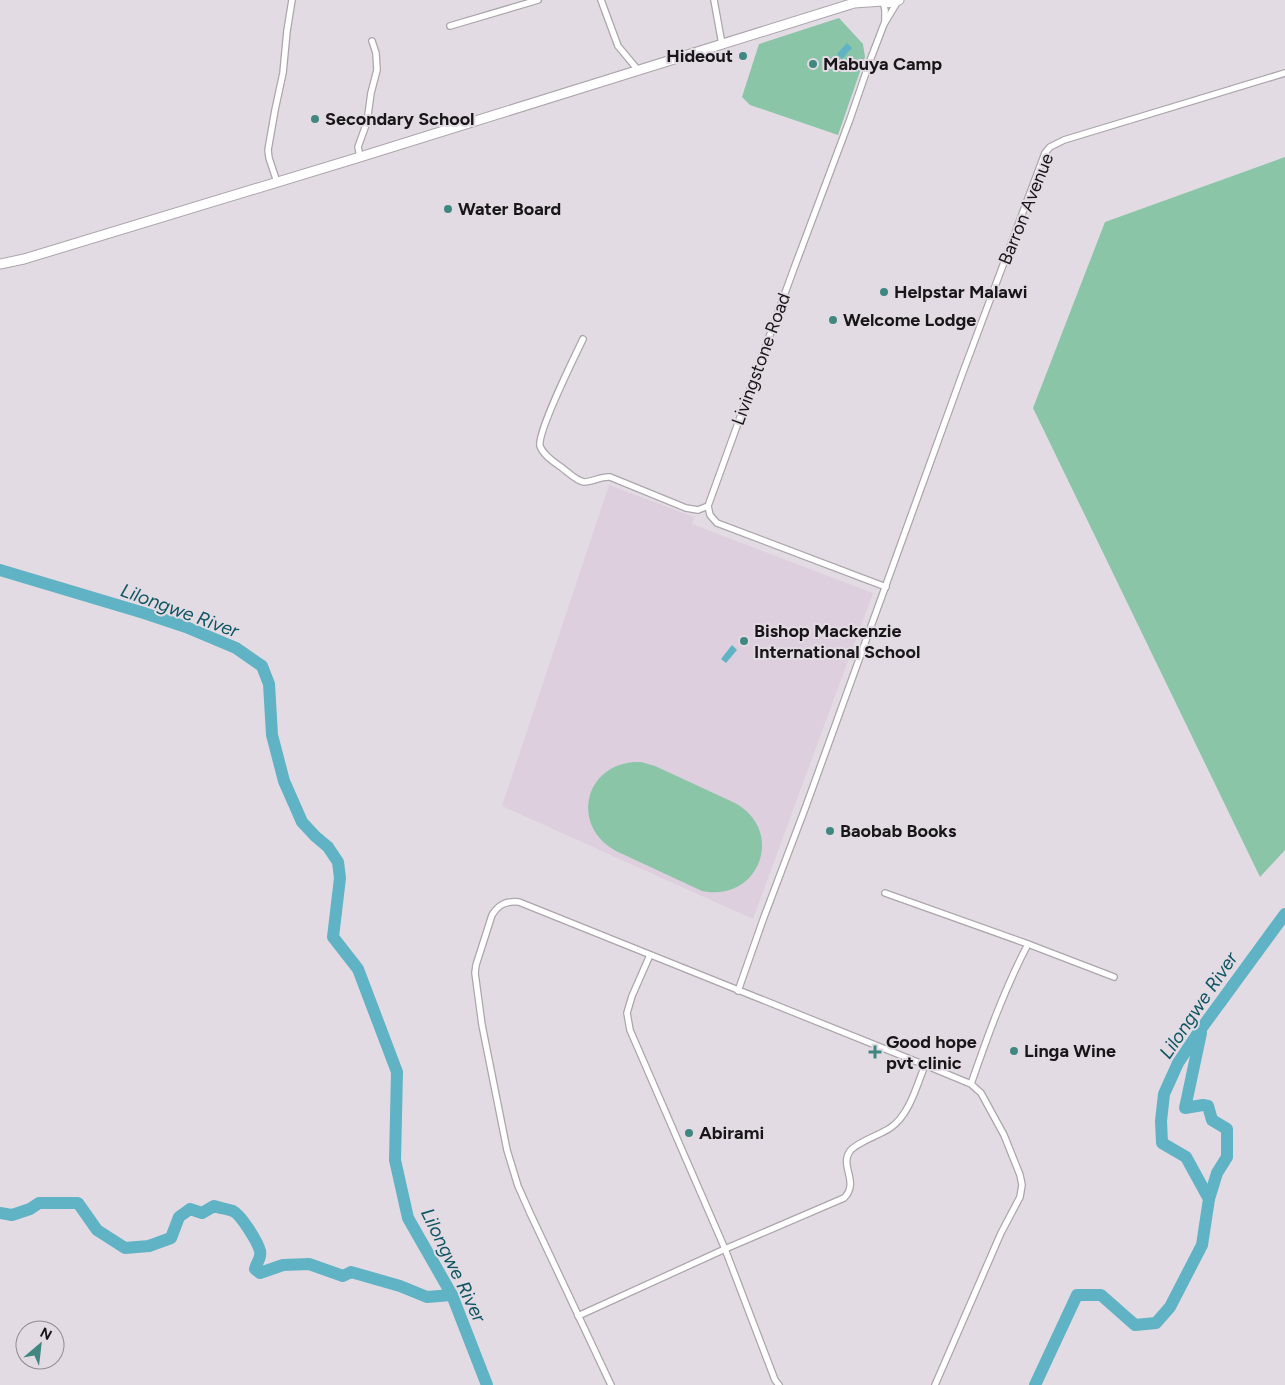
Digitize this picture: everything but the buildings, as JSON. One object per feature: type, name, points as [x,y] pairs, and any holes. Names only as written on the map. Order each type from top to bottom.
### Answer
[{"type":"main road","points":[[0,264],[24,259],[360,157],[854,2],[882,1],[891,3],[899,0]]},
{"type":"street","points":[[277,182],[268,158],[268,150],[283,73],[292,0]]},
{"type":"street","points":[[450,26],[538,0]]},
{"type":"street","points":[[602,0],[618,46],[638,70]]},
{"type":"street","points":[[714,0],[722,44]]},
{"type":"street","name":"Livingstone Road","points":[[708,506],[796,262],[847,128],[870,58],[884,24],[899,0]]},
{"type":"street","name":"Livingstone Road","points":[[882,1],[885,10],[884,24]]},
{"type":"street","points":[[360,157],[358,147],[367,122],[377,70],[376,53],[372,41]]},
{"type":"street","name":"Barron Avenue","points":[[886,587],[962,372],[1041,162],[1050,147],[1064,140],[1285,73]]},
{"type":"street","points":[[583,339],[551,408],[540,438],[540,444],[544,453],[561,467],[582,481],[586,482],[603,476],[610,477],[686,508],[698,510],[708,506],[710,515],[717,523],[886,587],[738,991]]},
{"type":"street","points":[[885,894],[1028,944],[1114,977]]},
{"type":"street","points":[[611,1385],[518,1186],[507,1150],[475,981],[476,965],[492,915],[502,904],[510,902],[519,902],[925,1065],[971,1084],[981,1093],[1004,1135],[1020,1175],[1022,1191],[1001,1233],[935,1385]]},
{"type":"street","points":[[971,1084],[1000,1002],[1028,944]]},
{"type":"street","points":[[650,955],[632,996],[627,1013],[630,1030],[725,1249],[775,1380],[779,1385]]},
{"type":"street","points":[[578,1316],[725,1249],[844,1198],[851,1189],[847,1162],[848,1153],[856,1146],[896,1124],[907,1109],[925,1065]]},
{"type":"shaded area","name":"Bishop Mackenzie International School","points":[[609,485],[694,517],[692,524],[873,593],[753,919],[502,806]]},
{"type":"green space","points":[[839,18],[863,44],[865,57],[838,135],[750,105],[742,97],[759,44]]},
{"type":"green space","points":[[1285,157],[1285,850],[1260,877],[1033,408],[1105,222]]},
{"type":"green space","points":[[634,762],[655,766],[735,803],[751,815],[759,830],[762,846],[759,862],[751,876],[738,886],[722,892],[702,891],[616,851],[602,840],[593,828],[588,813],[589,799],[594,786],[603,774],[617,766]]},
{"type":"water","points":[[847,43],[852,48],[842,59],[837,54]]},
{"type":"water","points":[[732,645],[737,650],[726,663],[721,659]]},
{"type":"waterway","name":"Lilongwe River","points":[[0,570],[186,627],[236,648],[262,666],[269,684],[272,735],[284,781],[302,822],[328,847],[338,862],[340,878],[333,937],[358,969],[397,1072],[395,1160],[408,1218],[452,1295],[487,1385]]},
{"type":"waterway","name":"Lilongwe River","points":[[1035,1385],[1077,1295],[1101,1295],[1135,1325],[1156,1323],[1170,1307],[1202,1245],[1209,1199],[1186,1157],[1162,1143],[1161,1121],[1164,1094],[1178,1063],[1198,1033],[1285,914]]},
{"type":"waterway","points":[[1201,1033],[1185,1108],[1208,1106],[1212,1120],[1227,1129],[1227,1157],[1217,1173],[1209,1199]]},
{"type":"waterway","points":[[0,1213],[12,1215],[30,1209],[39,1203],[78,1203],[97,1230],[125,1248],[149,1246],[171,1238],[179,1217],[190,1209],[202,1213],[214,1206],[233,1211],[249,1229],[260,1251],[255,1269],[260,1273],[283,1265],[309,1264],[343,1276],[351,1272],[400,1286],[427,1297],[452,1295]]},
{"type":"place","name":"Hideout","points":[[743,56]]},
{"type":"place","name":"Mabuya Camp","points":[[813,64]]},
{"type":"place","name":"Secondary School","points":[[315,119]]},
{"type":"place","name":"Water Board","points":[[448,209]]},
{"type":"place","name":"Helpstar Malawi","points":[[884,292]]},
{"type":"place","name":"Welcome Lodge","points":[[833,320]]},
{"type":"place","name":"Bishop Mackenzie International School","points":[[744,641]]},
{"type":"place","name":"Baobab Books","points":[[830,831]]},
{"type":"place","name":"Linga Wine","points":[[1014,1051]]},
{"type":"place","name":"Good hope pvt clinic","points":[[875,1052]]},
{"type":"place","name":"Abirami","points":[[689,1133]]}]
